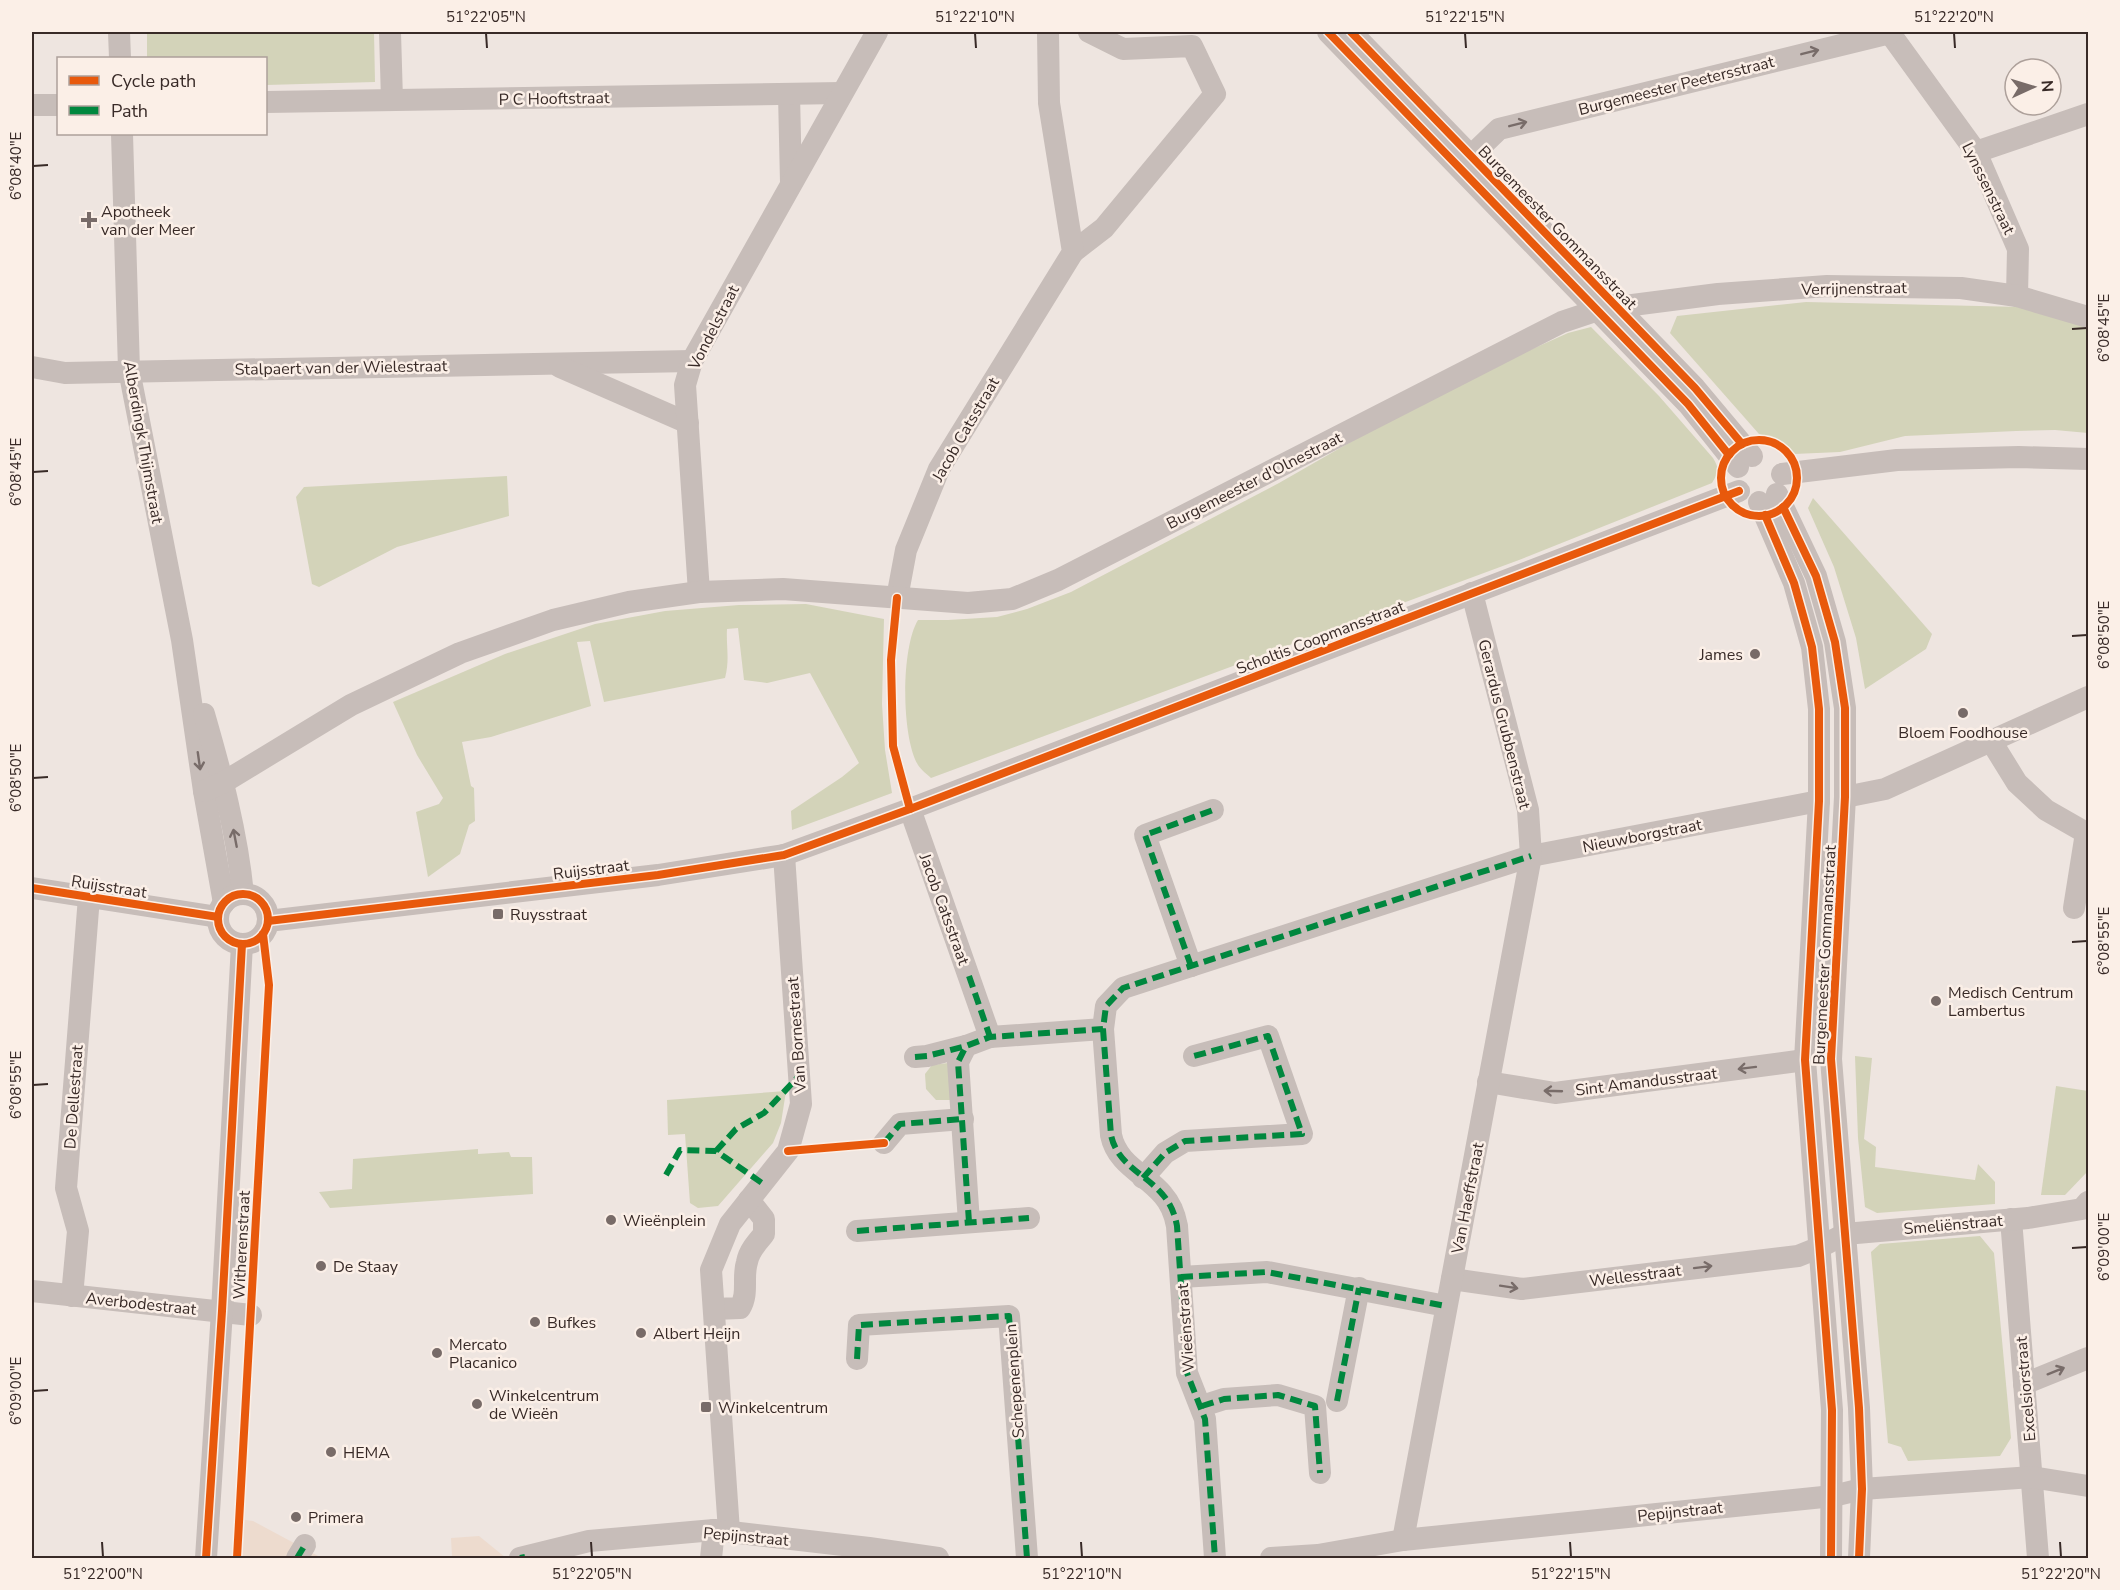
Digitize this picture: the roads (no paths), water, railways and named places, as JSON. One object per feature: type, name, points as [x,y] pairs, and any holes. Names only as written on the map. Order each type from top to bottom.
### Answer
[{"type":"street","points":[[119,32],[120,57]]},
{"type":"street","points":[[390,32],[392,100]]},
{"type":"street","name":"Vondelstraat","points":[[699,592],[685,385],[692,361],[876,32]]},
{"type":"street","points":[[1048,32],[1049,103],[1073,252]]},
{"type":"street","name":"Jacob Catsstraat","points":[[897,598],[906,550],[939,468],[1073,252],[1104,228],[1215,94],[1192,46],[1123,49],[1089,32]]},
{"type":"street","name":"Burgemeester Gommansstraat","points":[[1328,32],[1607,308],[1695,388],[1745,462]]},
{"type":"street","name":"Burgemeester Gommansstraat","points":[[1351,32],[1471,156],[1607,308]]},
{"type":"street","name":"Burgemeester Peetersstraat","points":[[1471,156],[1499,129],[1889,32]]},
{"type":"street","name":"Lynssenstraat","points":[[1889,32],[1976,152],[2018,249],[2018,296]]},
{"type":"street","name":"P C Hooftstraat","points":[[267,102],[842,93]]},
{"type":"street","points":[[789,94],[791,183]]},
{"type":"street","points":[[32,105],[57,105]]},
{"type":"street","points":[[1976,152],[2088,114]]},
{"type":"street","name":"Alberdingk Thijmstraat","points":[[122,135],[129,370],[182,640],[214,787],[241,871],[229,904]]},
{"type":"street","name":"Verrijnenstraat","points":[[1607,308],[1718,294],[1827,286],[1960,288],[2018,296],[2088,317]]},
{"type":"street","name":"Burgemeester d'Olnestraat","points":[[214,787],[351,705],[460,653],[553,620],[629,602],[699,592],[783,589],[968,603],[1012,599],[1058,580],[1562,322],[1607,308]]},
{"type":"street","name":"Stalpaert van der Wielestraat","points":[[32,367],[65,373],[692,361]]},
{"type":"street","name":"Stalpaert van der Wielestraat","points":[[553,364],[688,423]]},
{"type":"street","points":[[1773,490],[1777,463],[1769,457],[1745,462],[1736,477],[1739,491],[1747,499],[1773,490],[1897,460],[2019,457],[2088,459]]},
{"type":"street","name":"Burgemeester Gommansstraat","points":[[1773,490],[1816,576],[1835,642],[1845,708],[1845,797],[1831,1048],[1860,1408],[1862,1489],[1859,1558]]},
{"type":"street","name":"Burgemeester Gommansstraat","points":[[1773,490],[1794,583],[1812,647],[1819,709],[1819,801],[1804,1060],[1832,1410],[1831,1558]]},
{"type":"street","name":"Scholtis Coopmansstraat","points":[[910,809],[1739,491]]},
{"type":"street","name":"Gerardus Grubbenstraat","points":[[1472,593],[1528,810],[1531,856]]},
{"type":"street","points":[[1845,797],[1885,789],[2088,697]]},
{"type":"street","points":[[1991,741],[2017,783],[2046,810],[2087,833],[2074,908]]},
{"type":"street","name":"Nieuwborgstraat","points":[[1102,1029],[1106,1006],[1123,988],[1531,856],[1819,801]]},
{"type":"street","name":"Jacob Catsstraat","points":[[910,809],[990,1037]]},
{"type":"street","name":"Ruijsstraat","points":[[268,921],[658,875],[784,855],[910,809]]},
{"type":"street","points":[[1191,966],[1145,835],[1213,810]]},
{"type":"street","name":"Van Bornestraat","points":[[711,1558],[722,1531],[711,1270],[730,1224],[788,1151],[801,1104],[784,855]]},
{"type":"street","name":"Van Haeffstraat","points":[[1402,1540],[1531,856]]},
{"type":"street","name":"Ruijsstraat","points":[[32,888],[89,897],[229,904]]},
{"type":"street","name":"De Dellestraat","points":[[72,1296],[78,1231],[66,1188],[89,897]]},
{"type":"street","points":[[258,898],[263,904],[268,921],[263,934],[258,939],[242,944],[229,940],[218,923],[229,904],[258,898]]},
{"type":"street","name":"Witherenstraat","points":[[206,1558],[242,944]]},
{"type":"street","points":[[915,1057],[966,1046],[990,1037],[1102,1029]]},
{"type":"street","name":"Wieënstraat","points":[[1102,1029],[1113,1141],[1119,1155],[1163,1195],[1173,1209],[1177,1226],[1187,1373],[1205,1419],[1215,1558]]},
{"type":"street","points":[[1143,1178],[1166,1153],[1185,1141],[1302,1134],[1268,1036],[1194,1056]]},
{"type":"street","points":[[966,1046],[958,1062],[969,1222]]},
{"type":"street","name":"Sint Amandusstraat","points":[[1488,1082],[1555,1093],[1804,1060]]},
{"type":"street","points":[[884,1143],[900,1124],[963,1119]]},
{"type":"street","points":[[714,1309],[740,1308],[745,1299],[747,1261],[754,1245],[764,1233],[764,1219],[749,1200]]},
{"type":"street","name":"Smeliënstraat","points":[[1818,1248],[1845,1234],[2011,1219],[2082,1209],[2088,1202]]},
{"type":"street","points":[[857,1231],[1029,1218]]},
{"type":"street","name":"Excelsiorstraat","points":[[2011,1219],[2038,1558]]},
{"type":"street","name":"Wellesstraat","points":[[1452,1279],[1522,1289],[1798,1256],[1818,1248]]},
{"type":"street","points":[[1181,1277],[1268,1272],[1446,1306]]},
{"type":"street","points":[[1337,1401],[1359,1288]]},
{"type":"street","name":"Averbodestraat","points":[[32,1291],[251,1315]]},
{"type":"street","name":"Schepenenplein","points":[[858,1359],[859,1325],[1009,1316],[1027,1558]]},
{"type":"street","points":[[2024,1384],[2088,1358]]},
{"type":"street","points":[[1202,1407],[1224,1399],[1278,1395],[1315,1407],[1320,1473]]},
{"type":"street","name":"Pepijnstraat","points":[[1271,1558],[1318,1557],[1402,1540],[1833,1496],[1862,1489],[2032,1477],[2088,1485]]},
{"type":"street","name":"Pepijnstraat","points":[[523,1558],[589,1541],[722,1531],[790,1549],[938,1558]]},
{"type":"place","name":"Apotheek van der Meer","points":[[89,220]]},
{"type":"place","name":"James","points":[[1755,654]]},
{"type":"place","name":"Bloem Foodhouse","points":[[1963,713]]},
{"type":"place","name":"Ruysstraat","points":[[498,914]]},
{"type":"place","name":"Medisch Centrum Lambertus","points":[[1936,1001]]},
{"type":"place","name":"Wieënplein","points":[[611,1220]]},
{"type":"place","name":"De Staay","points":[[321,1266]]},
{"type":"place","name":"Bufkes","points":[[535,1322]]},
{"type":"place","name":"Albert Heijn","points":[[641,1333]]},
{"type":"place","name":"Mercato Placanico","points":[[437,1353]]},
{"type":"place","name":"Winkelcentrum de Wieën","points":[[477,1404]]},
{"type":"place","name":"Winkelcentrum","points":[[706,1407]]},
{"type":"place","name":"HEMA","points":[[331,1452]]},
{"type":"place","name":"Primera","points":[[296,1517]]}]
